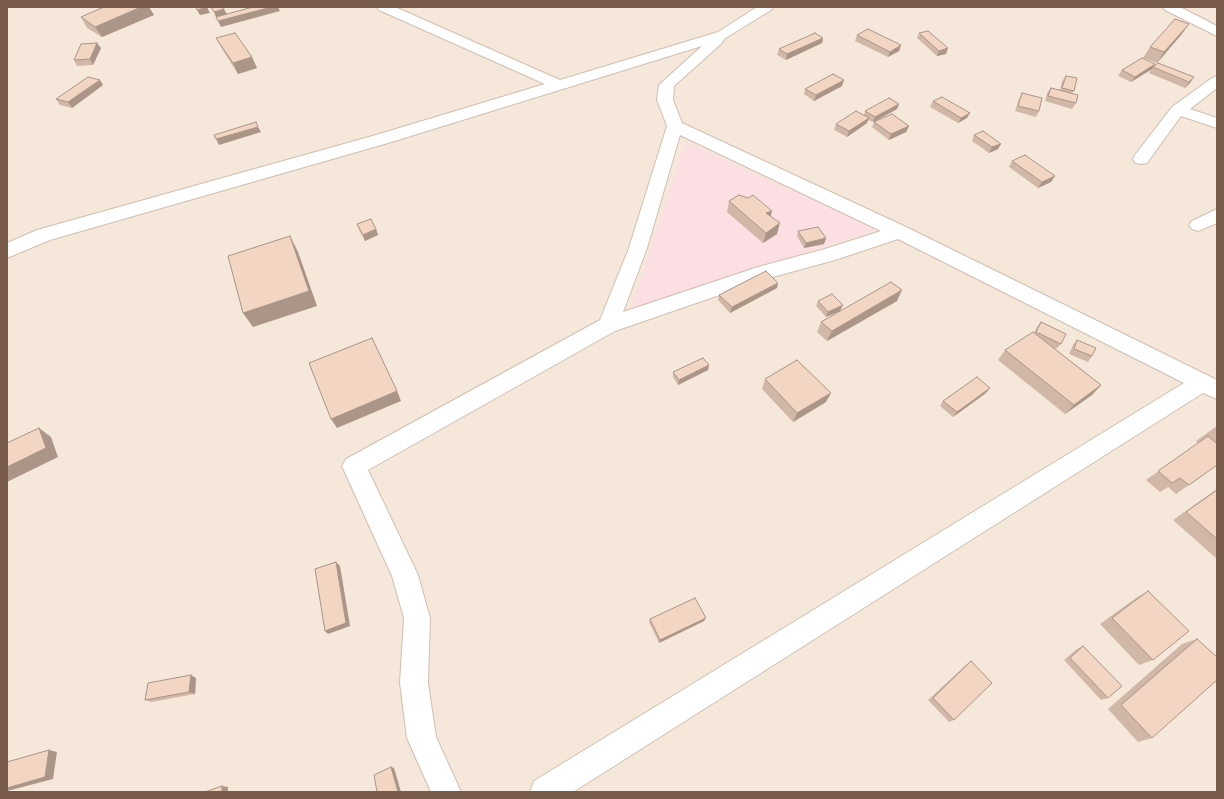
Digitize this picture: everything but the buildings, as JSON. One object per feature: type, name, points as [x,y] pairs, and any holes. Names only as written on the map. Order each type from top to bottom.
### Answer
[{"type":"street","points":[[384,7],[559,85]]},
{"type":"street","points":[[608,325],[638,248],[675,126],[665,100],[667,85],[722,35],[766,7]]},
{"type":"street","points":[[1170,7],[1217,32]]},
{"type":"street","points":[[7,251],[44,235],[382,139],[722,35]]},
{"type":"street","points":[[1141,159],[1178,110],[1217,81]]},
{"type":"street","points":[[1178,110],[1217,122]]},
{"type":"street","points":[[675,126],[899,232],[1210,386]]},
{"type":"street","points":[[1198,225],[1217,215]]},
{"type":"street","points":[[446,792],[422,738],[414,683],[418,618],[405,575],[354,466],[608,325],[765,272],[828,255],[899,232]]},
{"type":"street","points":[[545,792],[1210,386]]},
{"type":"shaded area","points":[[7,7],[1217,7],[1217,792],[7,792]]},
{"type":"shaded area","points":[[685,142],[879,229],[631,310]]}]
